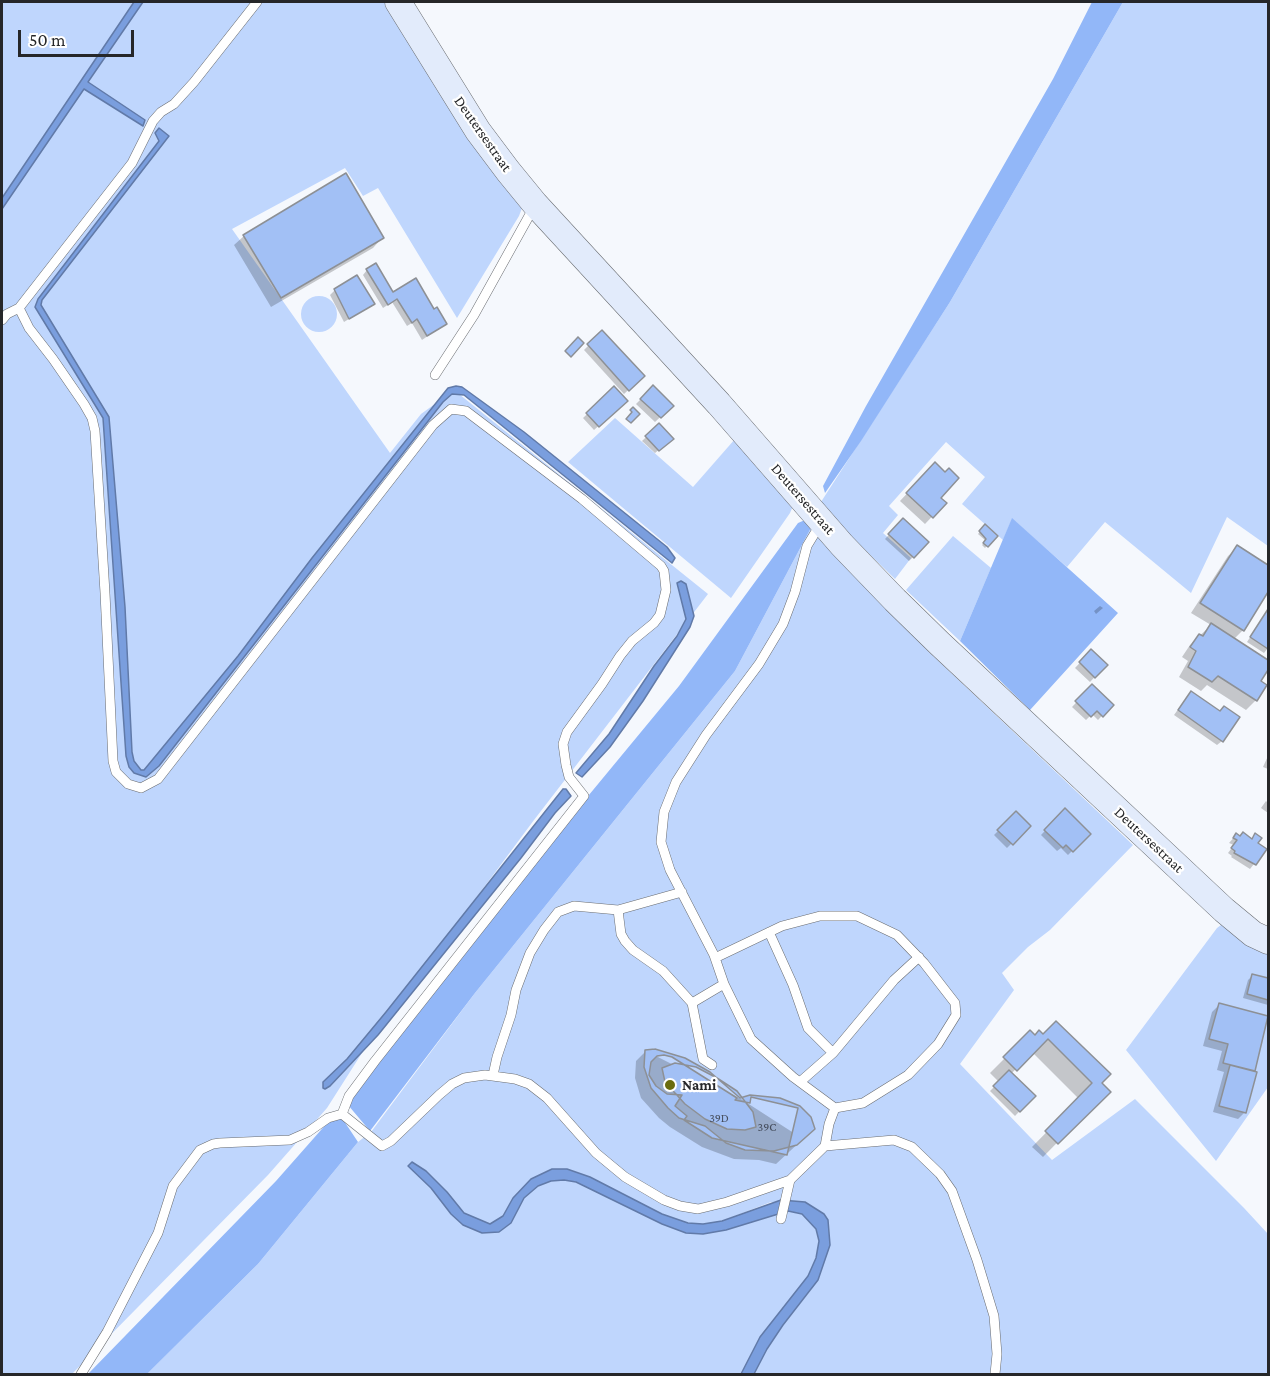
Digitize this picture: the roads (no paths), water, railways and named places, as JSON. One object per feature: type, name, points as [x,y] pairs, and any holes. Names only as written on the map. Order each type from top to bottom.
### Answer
[{"type":"street","name":"Deutersestraat","points":[[398,2],[478,131],[535,204],[719,404],[894,600],[1032,732],[1236,920],[1253,934],[1269,941]]},
{"type":"lane","points":[[2,320],[7,314],[19,308],[132,163],[153,121],[161,112],[174,104],[257,2]]},
{"type":"lane","points":[[435,375],[468,325],[535,204]]},
{"type":"lane","points":[[19,308],[28,328],[84,404],[92,418],[95,431],[113,761],[116,772],[128,784],[141,788],[158,779],[433,425],[451,408],[466,411],[582,499],[664,571],[666,590],[660,615],[632,641],[620,656],[603,684],[567,732],[563,744],[569,777],[584,796],[375,1061],[349,1096],[342,1114]]},
{"type":"lane","points":[[715,958],[782,926],[820,916],[857,916],[897,935],[919,957],[954,1004],[956,1015],[938,1044],[908,1075],[863,1103],[835,1108],[800,1082],[751,1039],[724,984],[715,958],[670,870],[661,842],[664,812],[676,782],[687,762],[759,664],[783,624],[795,592],[807,546],[822,521]]},
{"type":"lane","points":[[493,1075],[512,1015],[516,990],[530,953],[551,919],[558,912],[574,906],[618,910],[682,892]]},
{"type":"lane","points":[[618,910],[621,934],[625,941],[633,950],[663,971],[692,1003],[703,1059],[712,1065]]},
{"type":"lane","points":[[769,932],[794,985],[808,1028],[833,1053]]},
{"type":"lane","points":[[800,1082],[833,1053],[894,980],[919,957]]},
{"type":"lane","points":[[692,1003],[724,984]]},
{"type":"lane","points":[[342,1114],[382,1146],[391,1142],[452,1084],[474,1076],[493,1075],[514,1079],[536,1088],[604,1160],[636,1184],[664,1200],[698,1209],[711,1207],[790,1180],[825,1146],[835,1108]]},
{"type":"lane","points":[[81,1374],[107,1332],[153,1243],[173,1186],[201,1150],[220,1143],[290,1140],[308,1132],[328,1118],[342,1114]]},
{"type":"lane","points":[[825,1146],[894,1140],[904,1142],[918,1152],[947,1182],[977,1260],[994,1316],[997,1354],[995,1374]]},
{"type":"lane","points":[[781,1219],[790,1180]]},
{"type":"place","name":"Nami","points":[[670,1085]]}]
